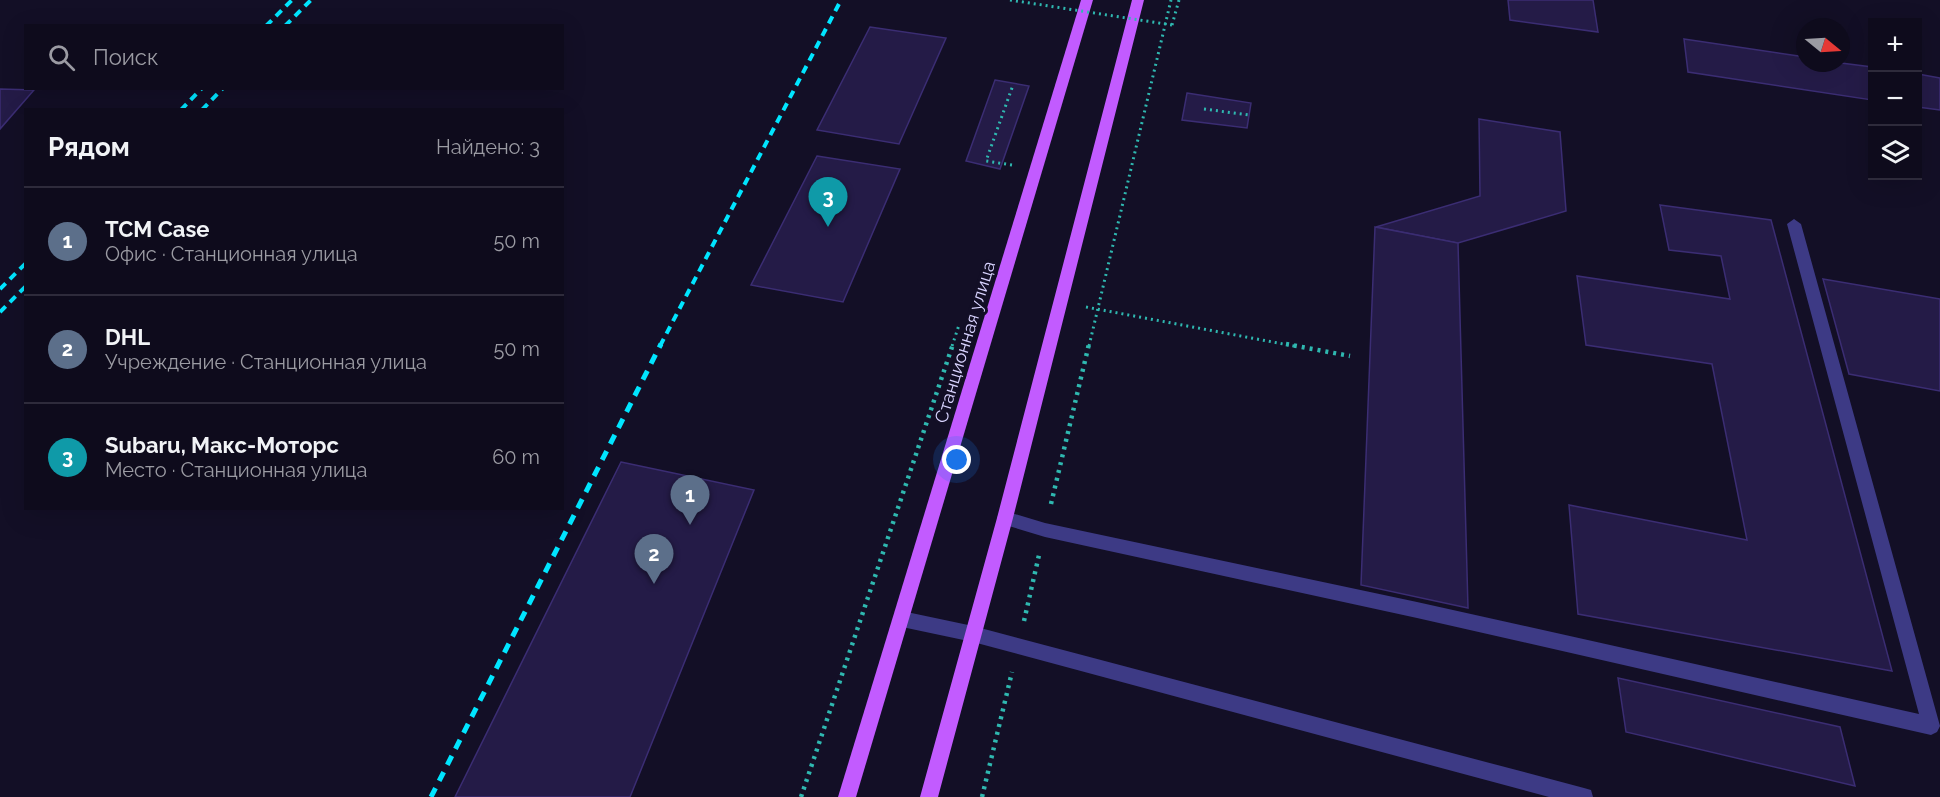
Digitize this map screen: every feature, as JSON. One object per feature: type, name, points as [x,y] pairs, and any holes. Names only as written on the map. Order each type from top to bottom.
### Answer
[{"type":"main road","name":"Станционная улица","points":[[847,797],[1087,0]]},
{"type":"main road","points":[[929,797],[1062,302],[1138,0]]},
{"type":"lane","points":[[1005,518],[1045,530],[1417,610],[1932,726],[1794,224]]},
{"type":"lane","points":[[902,619],[973,634],[1584,797]]},
{"type":"path","points":[[1010,0],[1172,25],[1179,0]]},
{"type":"path","points":[[982,797],[1171,0]]},
{"type":"path","points":[[986,161],[1013,85]]},
{"type":"path","points":[[1204,109],[1249,115]]},
{"type":"path","points":[[1008,176],[1012,165]]},
{"type":"path","points":[[1062,302],[1350,356]]},
{"type":"path","points":[[801,797],[959,323]]},
{"type":"building","points":[[1508,0],[1593,0],[1598,32],[1510,20]]},
{"type":"building","points":[[870,27],[946,38],[899,144],[817,130]]},
{"type":"building","points":[[1684,39],[1796,56],[1796,72],[1850,72],[1850,64],[1868,66],[1868,99],[1688,72]]},
{"type":"building","points":[[1922,75],[1940,78],[1940,110],[1922,108]]},
{"type":"building","points":[[995,80],[1029,86],[1000,169],[966,161]]},
{"type":"building","points":[[0,89],[34,90],[0,129]]},
{"type":"building","points":[[1187,93],[1251,103],[1247,128],[1182,120]]},
{"type":"building","points":[[1479,119],[1560,132],[1566,211],[1458,243],[1376,227],[1480,196]]},
{"type":"building","points":[[817,156],[900,169],[843,302],[751,285]]},
{"type":"building","points":[[1660,205],[1771,220],[1892,671],[1578,614],[1569,505],[1747,540],[1712,364],[1586,345],[1577,276],[1730,299],[1721,256],[1669,250]]},
{"type":"building","points":[[1375,227],[1458,243],[1468,608],[1361,585]]},
{"type":"building","points":[[1823,279],[1940,299],[1940,391],[1849,374]]},
{"type":"building","points":[[621,462],[754,490],[630,797],[455,797]]},
{"type":"building","points":[[1618,678],[1840,727],[1855,786],[1626,732]]},
{"type":"railway","points":[[268,24],[292,0]]},
{"type":"railway","points":[[287,24],[311,0]]},
{"type":"railway","points":[[660,346],[841,0]]},
{"type":"railway","points":[[183,108],[200,90]]},
{"type":"railway","points":[[204,108],[221,90]]},
{"type":"railway","points":[[0,289],[24,265]]},
{"type":"railway","points":[[0,312],[24,288]]},
{"type":"railway","points":[[431,797],[661,344]]},
{"type":"place","name":"Subaru, Макс-Моторс","points":[[828,227]]},
{"type":"place","name":"ТСМ Case","points":[[690,525]]},
{"type":"place","name":"DHL","points":[[654,584]]}]
